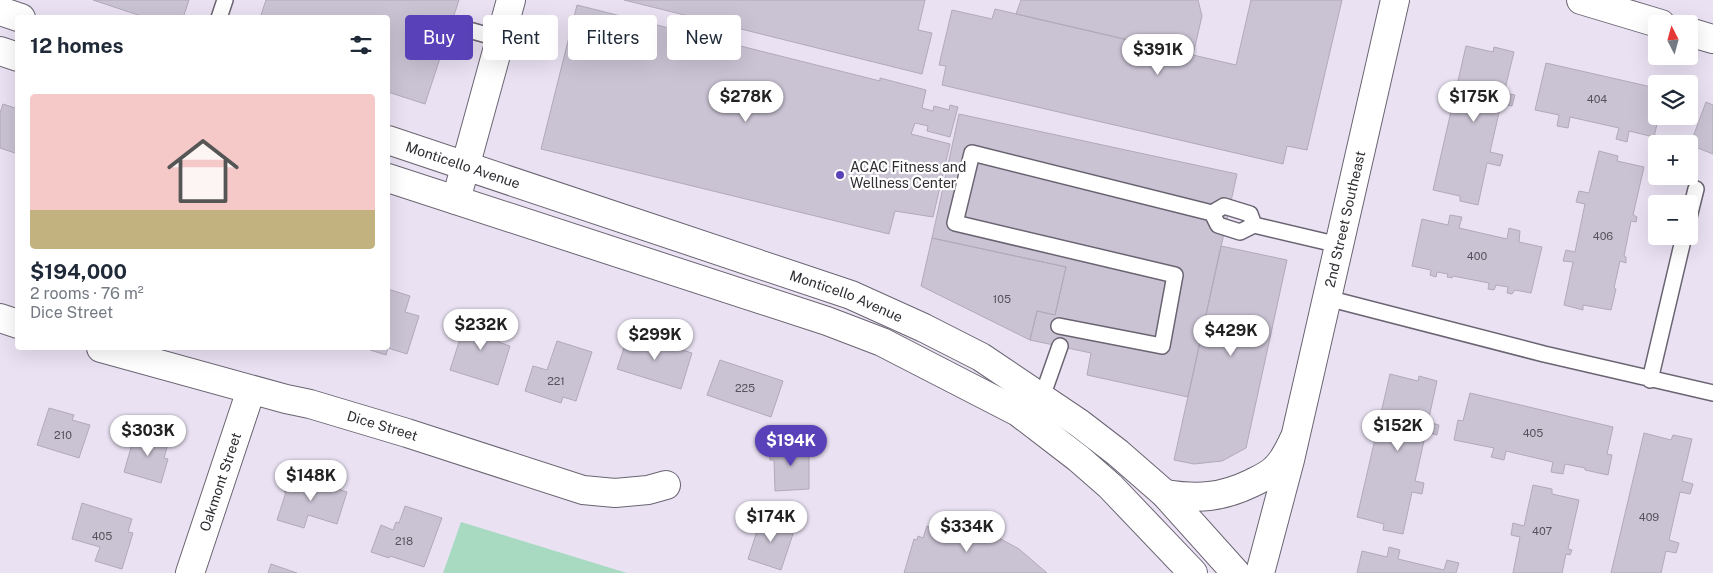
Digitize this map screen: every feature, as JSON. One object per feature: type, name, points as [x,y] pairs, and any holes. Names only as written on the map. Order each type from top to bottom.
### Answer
[{"type":"main road","points":[[507,15],[511,0]]},
{"type":"main road","name":"2nd Street Southeast","points":[[1260,573],[1295,438],[1396,0]]},
{"type":"main road","points":[[1581,0],[1648,20]]},
{"type":"main road","points":[[0,11],[15,16]]},
{"type":"main road","points":[[1698,35],[1713,39]]},
{"type":"main road","points":[[0,51],[15,55]]},
{"type":"main road","points":[[456,200],[495,60]]},
{"type":"main road","name":"Monticello Avenue","points":[[390,141],[851,295],[924,328],[981,357],[1042,397],[1118,453],[1165,494],[1236,573]]},
{"type":"main road","points":[[390,179],[827,321],[917,358],[1018,412],[1078,458],[1110,486],[1192,573]]},
{"type":"main road","points":[[0,318],[15,323]]},
{"type":"main road","name":"Dice Street","points":[[108,350],[310,404],[583,490],[615,493],[648,490],[666,485]]},
{"type":"main road","name":"Oakmont Street","points":[[190,573],[252,390]]},
{"type":"main road","name":"2nd Street Southeast","points":[[1165,494],[1208,497],[1227,493],[1245,486],[1276,469],[1295,438]]},
{"type":"lane","points":[[220,15],[225,0]]},
{"type":"lane","points":[[1059,326],[1162,346],[1176,275],[955,223],[972,153],[1212,212],[1224,206],[1250,214],[1254,225],[1339,245]]},
{"type":"lane","points":[[1694,195],[1696,188]]},
{"type":"lane","points":[[1650,380],[1682,245]]},
{"type":"lane","points":[[1327,298],[1650,380],[1713,393]]},
{"type":"lane","points":[[1042,397],[1060,346]]},
{"type":"green space","points":[[461,522],[627,573],[443,573]]},
{"type":"building","points":[[93,0],[189,0],[184,15],[138,15]]},
{"type":"building","points":[[266,0],[459,0],[454,15],[405,15],[405,60],[439,60],[425,104],[390,93],[390,15],[261,15]]},
{"type":"building","points":[[624,0],[925,0],[918,30],[932,33],[922,74],[741,29],[741,15],[684,15]]},
{"type":"building","points":[[1021,0],[1198,0],[1202,16],[1193,55],[1016,14]]},
{"type":"building","points":[[1251,0],[1342,0],[1307,150],[1287,146],[1283,164],[942,85],[946,66],[939,65],[952,10],[992,19],[995,9],[1236,65]]},
{"type":"building","points":[[577,5],[617,15],[574,15]]},
{"type":"building","points":[[657,25],[667,28],[667,60],[741,60],[741,46],[880,81],[880,78],[926,90],[922,108],[933,111],[934,106],[949,110],[950,105],[958,107],[950,137],[927,131],[928,126],[915,123],[911,134],[950,144],[933,217],[895,211],[889,234],[541,149],[568,41],[568,60],[657,60]]},
{"type":"building","points":[[1466,46],[1493,52],[1494,47],[1514,52],[1504,93],[1515,95],[1512,106],[1501,104],[1490,152],[1503,155],[1500,166],[1487,163],[1478,205],[1460,201],[1460,196],[1433,190]]},
{"type":"building","points":[[1546,63],[1648,86],[1648,125],[1657,125],[1654,135],[1648,136],[1629,131],[1627,142],[1616,139],[1619,128],[1570,117],[1568,128],[1557,126],[1559,115],[1535,110]]},
{"type":"building","points":[[1706,102],[1713,105],[1713,154],[1698,148],[1698,135],[1694,135]]},
{"type":"building","points":[[3,104],[15,108],[15,153],[0,148],[0,113]]},
{"type":"building","points":[[959,114],[1237,174],[1188,397],[1087,375],[1091,353],[1030,340],[1037,311],[1055,315],[1066,267],[932,238]]},
{"type":"building","points":[[1599,151],[1618,156],[1617,161],[1644,167],[1633,215],[1637,217],[1636,222],[1631,221],[1624,256],[1626,257],[1626,263],[1620,261],[1611,310],[1583,305],[1583,310],[1564,305],[1573,262],[1563,261],[1566,250],[1575,252],[1585,204],[1576,202],[1579,191],[1589,193]]},
{"type":"building","points":[[1450,215],[1462,217],[1459,228],[1507,239],[1509,228],[1520,231],[1519,242],[1542,247],[1531,293],[1515,290],[1512,294],[1507,293],[1508,287],[1496,285],[1494,290],[1488,289],[1489,283],[1453,276],[1452,278],[1447,277],[1448,274],[1437,272],[1436,277],[1430,275],[1431,270],[1412,266],[1422,219],[1448,225]]},
{"type":"building","points":[[932,238],[1066,267],[1055,315],[1037,311],[1030,340],[921,286]]},
{"type":"building","points":[[1221,246],[1287,260],[1246,448],[1222,461],[1194,464],[1174,460]]},
{"type":"building","points":[[390,290],[410,296],[405,312],[419,316],[407,354],[390,349]]},
{"type":"building","points":[[468,314],[503,326],[498,342],[510,346],[498,385],[450,370]]},
{"type":"building","points":[[629,333],[692,353],[681,389],[617,369]]},
{"type":"building","points":[[557,341],[592,352],[576,401],[563,397],[561,403],[525,391],[533,366],[547,370]]},
{"type":"building","points":[[370,350],[387,350],[386,355]]},
{"type":"building","points":[[720,360],[783,381],[771,417],[707,395]]},
{"type":"building","points":[[1390,374],[1418,381],[1419,376],[1437,381],[1428,422],[1439,425],[1437,435],[1426,432],[1415,481],[1424,483],[1422,494],[1412,492],[1403,534],[1383,530],[1384,524],[1357,517]]},
{"type":"building","points":[[1470,393],[1613,427],[1607,454],[1612,455],[1608,475],[1565,464],[1563,474],[1551,472],[1553,462],[1506,451],[1504,460],[1491,457],[1494,448],[1454,440],[1458,420],[1463,421]]},
{"type":"building","points":[[49,408],[74,415],[72,420],[90,425],[79,458],[37,445]]},
{"type":"building","points":[[136,430],[169,440],[164,458],[168,459],[161,483],[124,472]]},
{"type":"building","points":[[1644,433],[1671,440],[1673,435],[1692,439],[1682,481],[1693,484],[1690,494],[1680,492],[1669,540],[1679,543],[1676,553],[1666,551],[1661,573],[1611,573]]},
{"type":"building","points":[[809,445],[809,489],[775,491],[774,460],[770,460],[769,447]]},
{"type":"building","points":[[292,474],[347,492],[337,524],[308,515],[304,528],[277,520],[286,492],[284,492],[286,487],[288,487]]},
{"type":"building","points":[[1533,485],[1552,489],[1552,494],[1579,500],[1568,549],[1572,550],[1570,555],[1566,554],[1562,573],[1513,573],[1520,537],[1511,535],[1513,523],[1524,526]]},
{"type":"building","points":[[82,503],[132,519],[128,532],[133,533],[122,569],[95,561],[100,547],[72,539]]},
{"type":"building","points":[[405,506],[442,518],[424,567],[371,552],[381,525],[393,530],[396,522],[399,523]]},
{"type":"building","points":[[955,514],[1019,549],[1047,573],[904,573],[914,539],[917,540],[918,536],[923,538],[927,526],[947,534]]},
{"type":"building","points":[[756,516],[795,528],[781,570],[748,559],[757,531],[752,530]]},
{"type":"building","points":[[1389,547],[1400,550],[1398,559],[1444,570],[1447,560],[1459,563],[1456,573],[1357,573],[1362,551],[1387,557]]},
{"type":"building","points":[[271,564],[297,573],[268,573]]},
{"type":"place","name":"ACAC Fitness and Wellness Center","points":[[840,175]]}]
